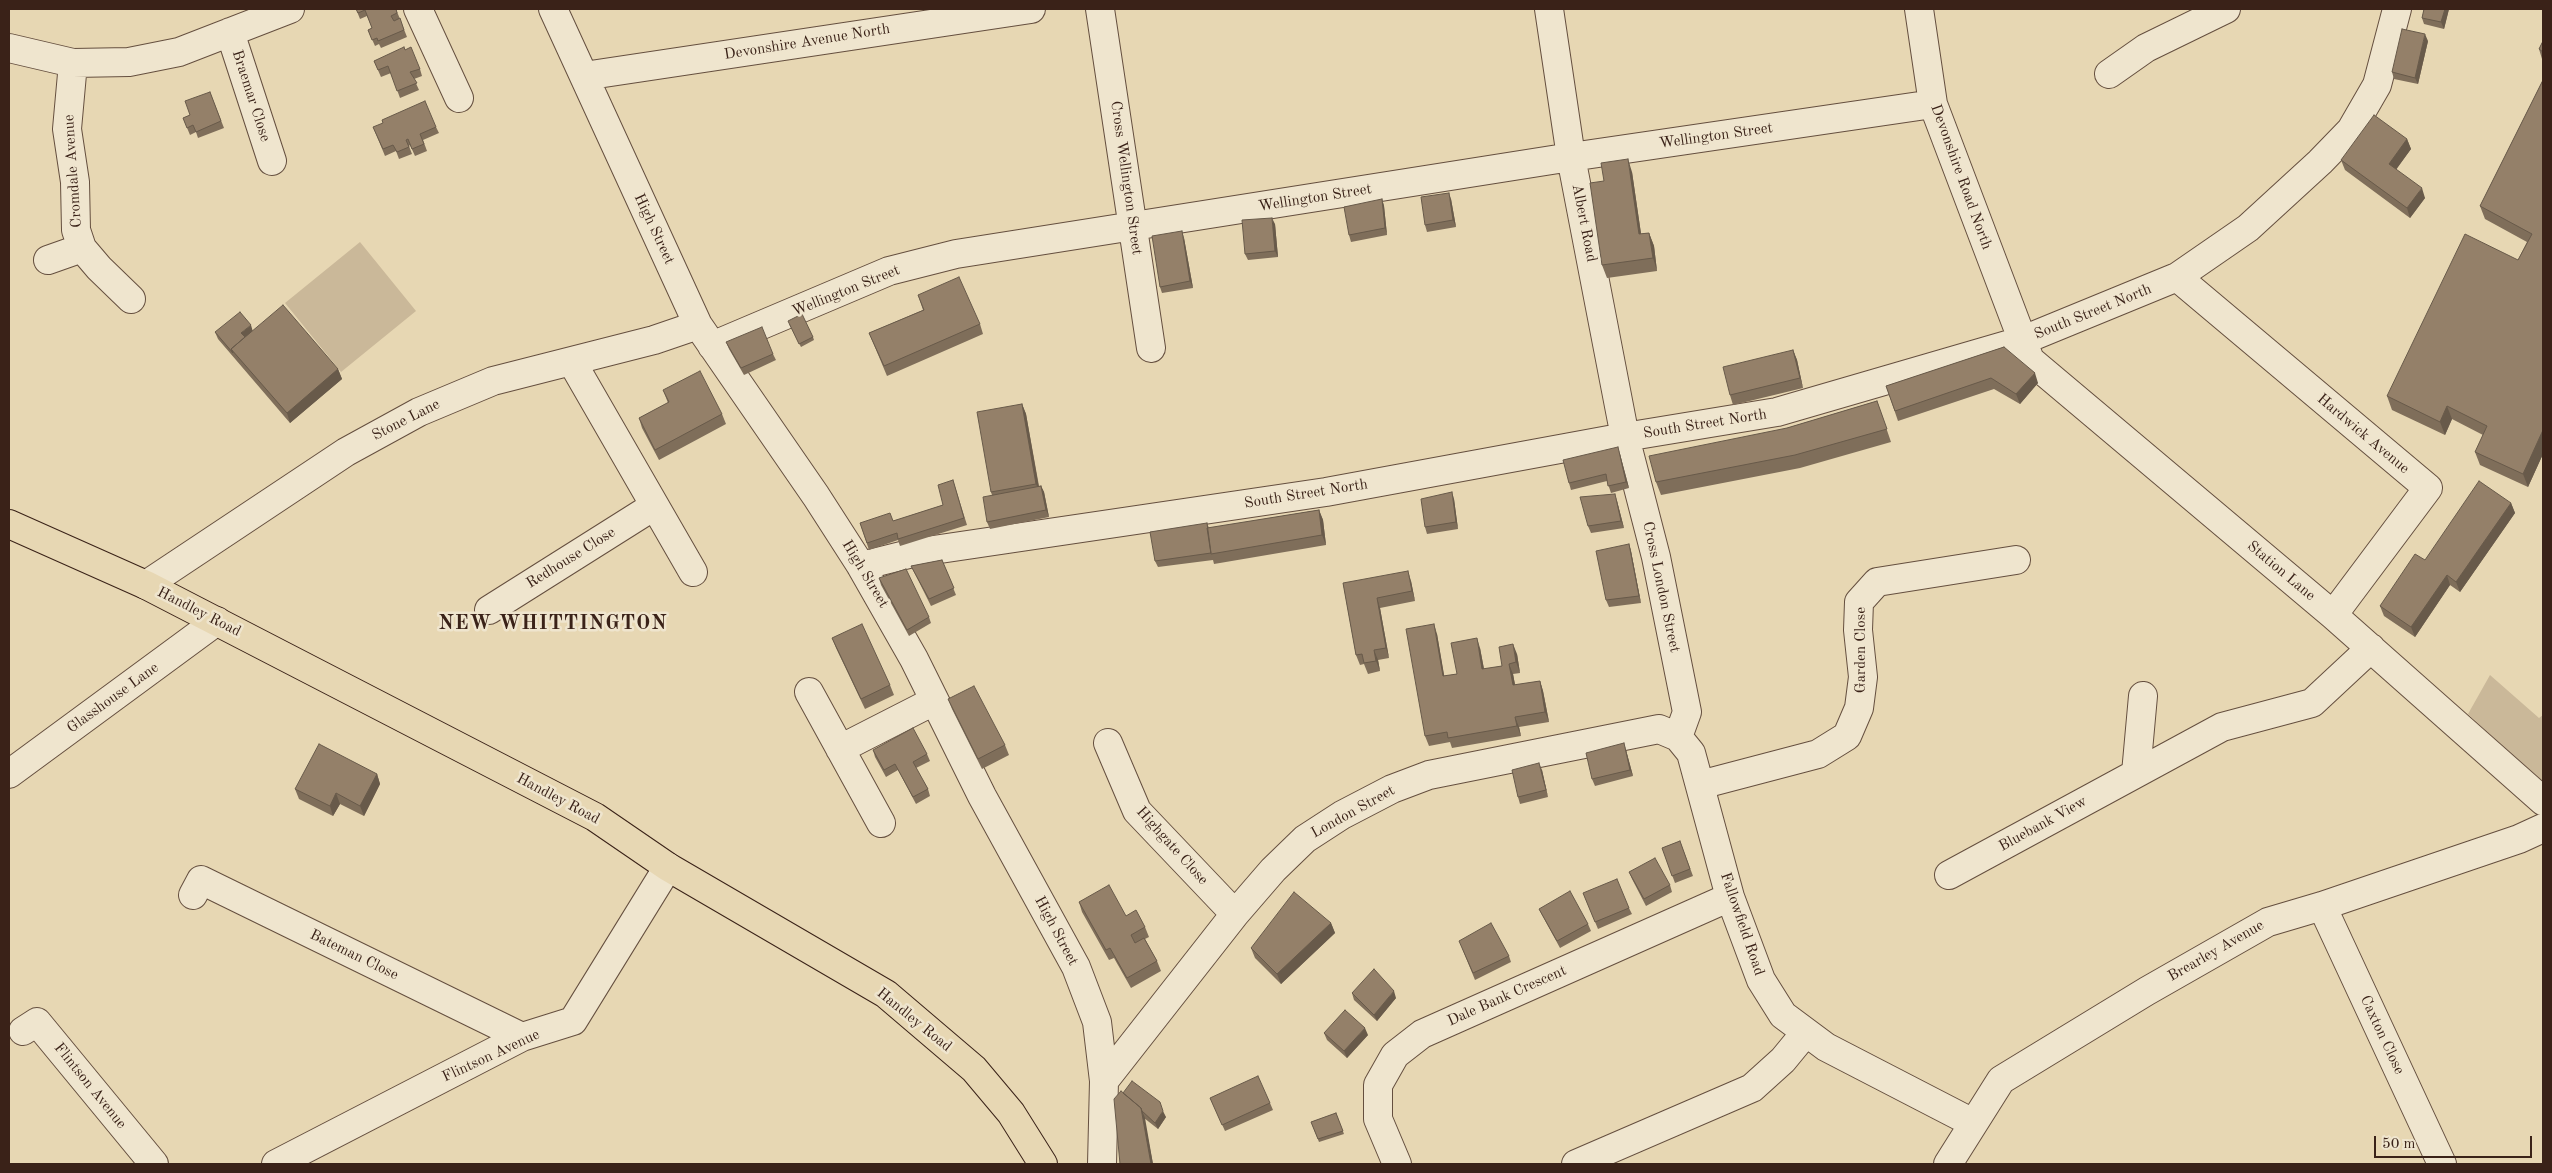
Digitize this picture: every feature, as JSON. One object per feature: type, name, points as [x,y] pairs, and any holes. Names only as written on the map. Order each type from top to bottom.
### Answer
[{"type":"main road","name":"Handley Road","points":[[9,524],[146,585],[595,817],[668,867],[886,994],[974,1069],[1011,1114],[1042,1164]]},
{"type":"street","points":[[9,48],[72,63],[138,60],[179,52],[290,9]]},
{"type":"street","points":[[418,9],[459,98]]},
{"type":"street","name":"High Street","points":[[553,9],[705,335],[861,566],[934,700],[982,796],[1076,967],[1097,1022],[1104,1081],[1102,1164]]},
{"type":"street","name":"Devonshire Avenue North","points":[[584,76],[1031,9]]},
{"type":"street","name":"Cross Wellington Street","points":[[1100,9],[1152,348]]},
{"type":"street","name":"Albert Road","points":[[1549,9],[1571,157],[1625,437]]},
{"type":"street","name":"Devonshire Road North","points":[[1919,9],[1933,104],[2021,341]]},
{"type":"street","points":[[2109,74],[2146,48],[2226,9]]},
{"type":"street","name":"South Street North","points":[[861,566],[913,552],[1326,492],[1625,437],[1777,412],[2021,341],[2177,278],[2248,228],[2320,162],[2351,130],[2377,84],[2397,9]]},
{"type":"street","name":"Braemar Close","points":[[230,32],[272,161]]},
{"type":"street","name":"Cromdale Avenue","points":[[72,63],[67,129],[75,182],[76,230],[82,248],[99,268],[132,298]]},
{"type":"street","name":"Wellington Street","points":[[705,335],[889,271],[956,254],[1571,157],[1933,104]]},
{"type":"street","name":"Cromdale Avenue","points":[[48,260],[82,248]]},
{"type":"street","name":"Hardwick Avenue","points":[[2177,278],[2428,488],[2332,615]]},
{"type":"street","name":"Stone Lane","points":[[146,585],[346,452],[419,412],[493,381],[654,340],[705,335]]},
{"type":"street","name":"Station Lane","points":[[2021,341],[2030,360],[2371,648],[2543,800]]},
{"type":"street","points":[[572,362],[693,572]]},
{"type":"street","name":"Cross London Street","points":[[1625,437],[1656,557],[1687,712],[1678,737]]},
{"type":"street","name":"Redhouse Close","points":[[489,610],[654,506]]},
{"type":"street","name":"Garden Close","points":[[1700,785],[1818,754],[1847,736],[1859,708],[1863,677],[1858,630],[1859,602],[1877,582],[2016,560]]},
{"type":"street","name":"Glasshouse Lane","points":[[9,774],[217,621]]},
{"type":"street","name":"Bluebank View","points":[[1949,875],[2222,728],[2312,703],[2371,648]]},
{"type":"street","points":[[809,692],[880,823]]},
{"type":"street","points":[[2136,773],[2143,696]]},
{"type":"street","points":[[840,749],[934,700]]},
{"type":"street","name":"London Street","points":[[1104,1081],[1235,914],[1272,870],[1305,839],[1342,815],[1392,789],[1429,775],[1659,729],[1678,737]]},
{"type":"street","name":"Fallowfield Road","points":[[1678,737],[1691,753],[1730,896],[1761,980],[1782,1015],[1826,1047],[1973,1123]]},
{"type":"street","name":"Highgate Close","points":[[1108,743],[1137,811],[1235,914]]},
{"type":"street","name":"Brearley Avenue","points":[[1948,1164],[2001,1080],[2147,991],[2268,922],[2322,906],[2519,839],[2543,828]]},
{"type":"street","name":"Flintson Avenue","points":[[276,1164],[522,1038],[573,1020],[668,867]]},
{"type":"street","name":"Bateman Close","points":[[193,896],[201,880],[522,1038]]},
{"type":"street","name":"Dale Bank Crescent","points":[[1396,1164],[1378,1118],[1378,1085],[1395,1055],[1422,1034],[1730,896]]},
{"type":"street","name":"Caxton Close","points":[[2322,906],[2442,1164]]},
{"type":"street","name":"Flintson Avenue","points":[[23,1031],[37,1022],[154,1164]]},
{"type":"street","points":[[1576,1164],[1752,1088],[1783,1060],[1806,1032]]},
{"type":"shaded area","points":[[360,242],[416,311],[341,372],[285,303]]},
{"type":"shaded area","points":[[2490,675],[2539,718],[2543,715],[2543,783],[2468,714]]},
{"type":"building","points":[[356,9],[396,9],[397,13],[391,16],[394,21],[400,18],[404,30],[378,41],[377,38],[372,40],[368,30],[372,28],[365,10],[358,13]]},
{"type":"building","points":[[2424,9],[2445,9],[2441,22],[2422,18]]},
{"type":"building","points":[[2402,29],[2425,34],[2415,78],[2392,72]]},
{"type":"building","points":[[2543,41],[2543,52],[2539,49]]},
{"type":"building","points":[[404,47],[405,50],[411,47],[420,69],[410,72],[417,83],[397,91],[388,66],[378,70],[374,61]]},
{"type":"building","points":[[2543,80],[2543,430],[2523,474],[2475,452],[2487,426],[2447,406],[2440,422],[2387,396],[2465,234],[2518,260],[2532,234],[2480,206]]},
{"type":"building","points":[[210,92],[221,121],[196,132],[193,125],[187,128],[183,118],[190,115],[185,101]]},
{"type":"building","points":[[425,101],[436,127],[420,134],[424,144],[412,149],[408,139],[406,140],[409,147],[397,152],[393,145],[383,149],[373,127],[383,123],[382,120]]},
{"type":"building","points":[[2374,115],[2407,139],[2389,164],[2422,188],[2407,208],[2341,160]]},
{"type":"building","points":[[1628,159],[1639,234],[1649,233],[1653,258],[1602,265],[1590,183],[1604,181],[1601,163]]},
{"type":"building","points":[[1449,193],[1453,220],[1425,225],[1421,197]]},
{"type":"building","points":[[1382,199],[1385,228],[1349,235],[1344,207]]},
{"type":"building","points":[[1272,218],[1275,251],[1245,254],[1242,220]]},
{"type":"building","points":[[1182,231],[1190,281],[1160,287],[1152,236]]},
{"type":"building","points":[[959,277],[980,324],[884,366],[869,333],[924,310],[918,295]]},
{"type":"building","points":[[283,305],[338,369],[287,413],[231,349]]},
{"type":"building","points":[[240,312],[251,325],[241,333],[245,337],[231,349],[233,353],[215,332]]},
{"type":"building","points":[[802,314],[813,337],[799,344],[788,321]]},
{"type":"building","points":[[762,327],[773,354],[741,368],[726,342]]},
{"type":"building","points":[[2004,347],[2035,373],[2016,394],[1991,378],[1895,411],[1886,386]]},
{"type":"building","points":[[1793,350],[1800,378],[1730,395],[1723,367]]},
{"type":"building","points":[[700,371],[722,414],[655,450],[639,418],[669,402],[663,390]]},
{"type":"building","points":[[1877,401],[1887,429],[1795,455],[1656,482],[1649,456],[1787,428]]},
{"type":"building","points":[[1022,404],[1036,484],[991,492],[977,412]]},
{"type":"building","points":[[1618,447],[1626,482],[1608,486],[1606,474],[1569,483],[1563,460]]},
{"type":"building","points":[[953,480],[964,518],[898,539],[897,533],[867,543],[860,523],[890,513],[893,521],[943,505],[938,485]]},
{"type":"building","points":[[2479,481],[2511,503],[2456,582],[2447,575],[2411,627],[2380,606],[2415,554],[2425,560]]},
{"type":"building","points":[[1041,486],[1046,510],[987,522],[983,497]]},
{"type":"building","points":[[1452,492],[1456,522],[1425,527],[1421,499]]},
{"type":"building","points":[[1615,494],[1621,521],[1588,526],[1580,497]]},
{"type":"building","points":[[1319,510],[1322,535],[1211,554],[1207,528]]},
{"type":"building","points":[[1207,523],[1211,553],[1155,561],[1150,532]]},
{"type":"building","points":[[1629,544],[1639,596],[1606,600],[1596,551]]},
{"type":"building","points":[[942,560],[954,588],[929,599],[911,566]]},
{"type":"building","points":[[906,569],[929,617],[907,630],[879,578]]},
{"type":"building","points":[[1408,571],[1412,591],[1377,598],[1386,648],[1374,650],[1376,661],[1364,663],[1362,654],[1356,655],[1343,583]]},
{"type":"building","points":[[862,624],[890,685],[861,699],[832,638]]},
{"type":"building","points":[[1434,624],[1443,676],[1457,674],[1451,643],[1477,638],[1482,669],[1502,666],[1499,647],[1513,644],[1516,662],[1509,664],[1513,685],[1540,681],[1545,712],[1515,717],[1517,726],[1448,738],[1447,732],[1425,736],[1406,629]]},
{"type":"building","points":[[974,686],[1005,745],[978,759],[948,699]]},
{"type":"building","points":[[913,728],[927,754],[913,762],[928,789],[913,797],[895,764],[884,770],[873,750]]},
{"type":"building","points":[[1624,743],[1630,770],[1592,779],[1586,753]]},
{"type":"building","points":[[319,744],[377,774],[360,806],[336,793],[330,806],[295,789]]},
{"type":"building","points":[[1539,763],[1546,790],[1518,797],[1512,770]]},
{"type":"building","points":[[1680,841],[1690,869],[1672,876],[1662,848]]},
{"type":"building","points":[[1655,858],[1670,885],[1644,899],[1629,872]]},
{"type":"building","points":[[1617,879],[1629,908],[1595,922],[1583,893]]},
{"type":"building","points":[[1109,885],[1126,916],[1136,910],[1145,927],[1131,935],[1135,943],[1144,938],[1157,961],[1127,978],[1110,948],[1106,950],[1079,902]]},
{"type":"building","points":[[1570,891],[1588,924],[1557,941],[1539,909]]},
{"type":"building","points":[[1294,892],[1331,923],[1277,974],[1251,948]]},
{"type":"building","points":[[1491,923],[1509,956],[1473,973],[1459,941]]},
{"type":"building","points":[[1374,969],[1394,991],[1374,1015],[1352,993]]},
{"type":"building","points":[[1345,1010],[1365,1028],[1344,1051],[1324,1033]]},
{"type":"building","points":[[1258,1076],[1270,1103],[1222,1125],[1210,1098]]},
{"type":"building","points":[[1132,1081],[1160,1102],[1163,1111],[1155,1123],[1123,1093]]},
{"type":"building","points":[[1121,1091],[1141,1108],[1151,1164],[1120,1164],[1114,1099]]},
{"type":"building","points":[[1336,1113],[1343,1131],[1318,1139],[1311,1122]]},
{"type":"district","name":"NEW WHITTINGTON","points":[[553,624]]}]
